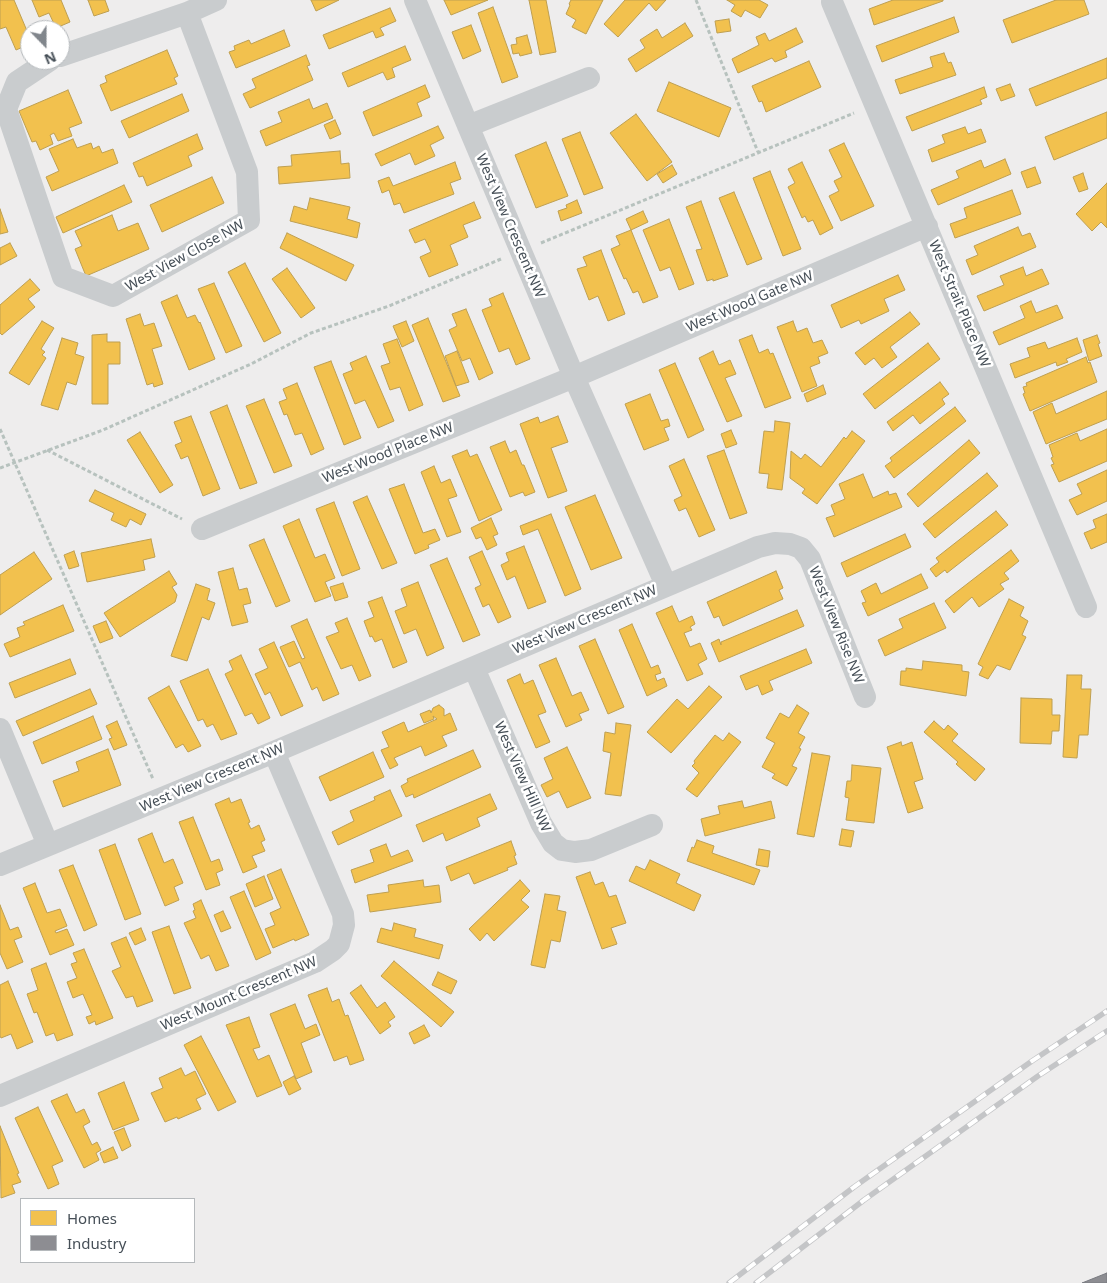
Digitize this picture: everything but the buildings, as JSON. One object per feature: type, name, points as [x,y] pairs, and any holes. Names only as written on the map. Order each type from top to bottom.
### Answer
[{"type":"street","points":[[70,53],[187,13],[216,0]]},
{"type":"street","name":"West View Crescent NW","points":[[0,865],[474,668],[666,585],[574,378],[415,0]]},
{"type":"street","name":"West Strait Place NW","points":[[832,2],[1086,607]]},
{"type":"street","name":"West View Close NW","points":[[35,70],[17,82],[6,109],[63,277],[113,296],[249,220],[247,172],[187,13]]},
{"type":"street","points":[[468,126],[589,78]]},
{"type":"street","name":"West Wood Gate NW","points":[[574,378],[927,226]]},
{"type":"street","name":"West Wood Place NW","points":[[202,529],[574,378]]},
{"type":"street","name":"West View Rise NW","points":[[666,585],[758,547],[790,544],[801,548],[810,559],[866,698]]},
{"type":"street","name":"West View Hill NW","points":[[474,668],[541,823],[553,844],[562,850],[575,852],[591,850],[652,825]]},
{"type":"street","points":[[0,729],[48,845]]},
{"type":"street","name":"West Mount Crescent NW","points":[[0,1096],[306,966],[333,950],[338,944],[344,925],[343,914],[274,752]]},
{"type":"path","points":[[696,0],[758,152]]},
{"type":"path","points":[[0,468],[103,430],[251,364],[311,333],[389,306],[758,152],[876,105]]},
{"type":"path","points":[[0,429],[162,799]]},
{"type":"path","points":[[48,450],[202,529]]},
{"type":"railway","points":[[729,1283],[854,1187],[1032,1061],[1107,1011]]},
{"type":"railway","points":[[756,1283],[864,1200],[1038,1076],[1107,1031]]}]
